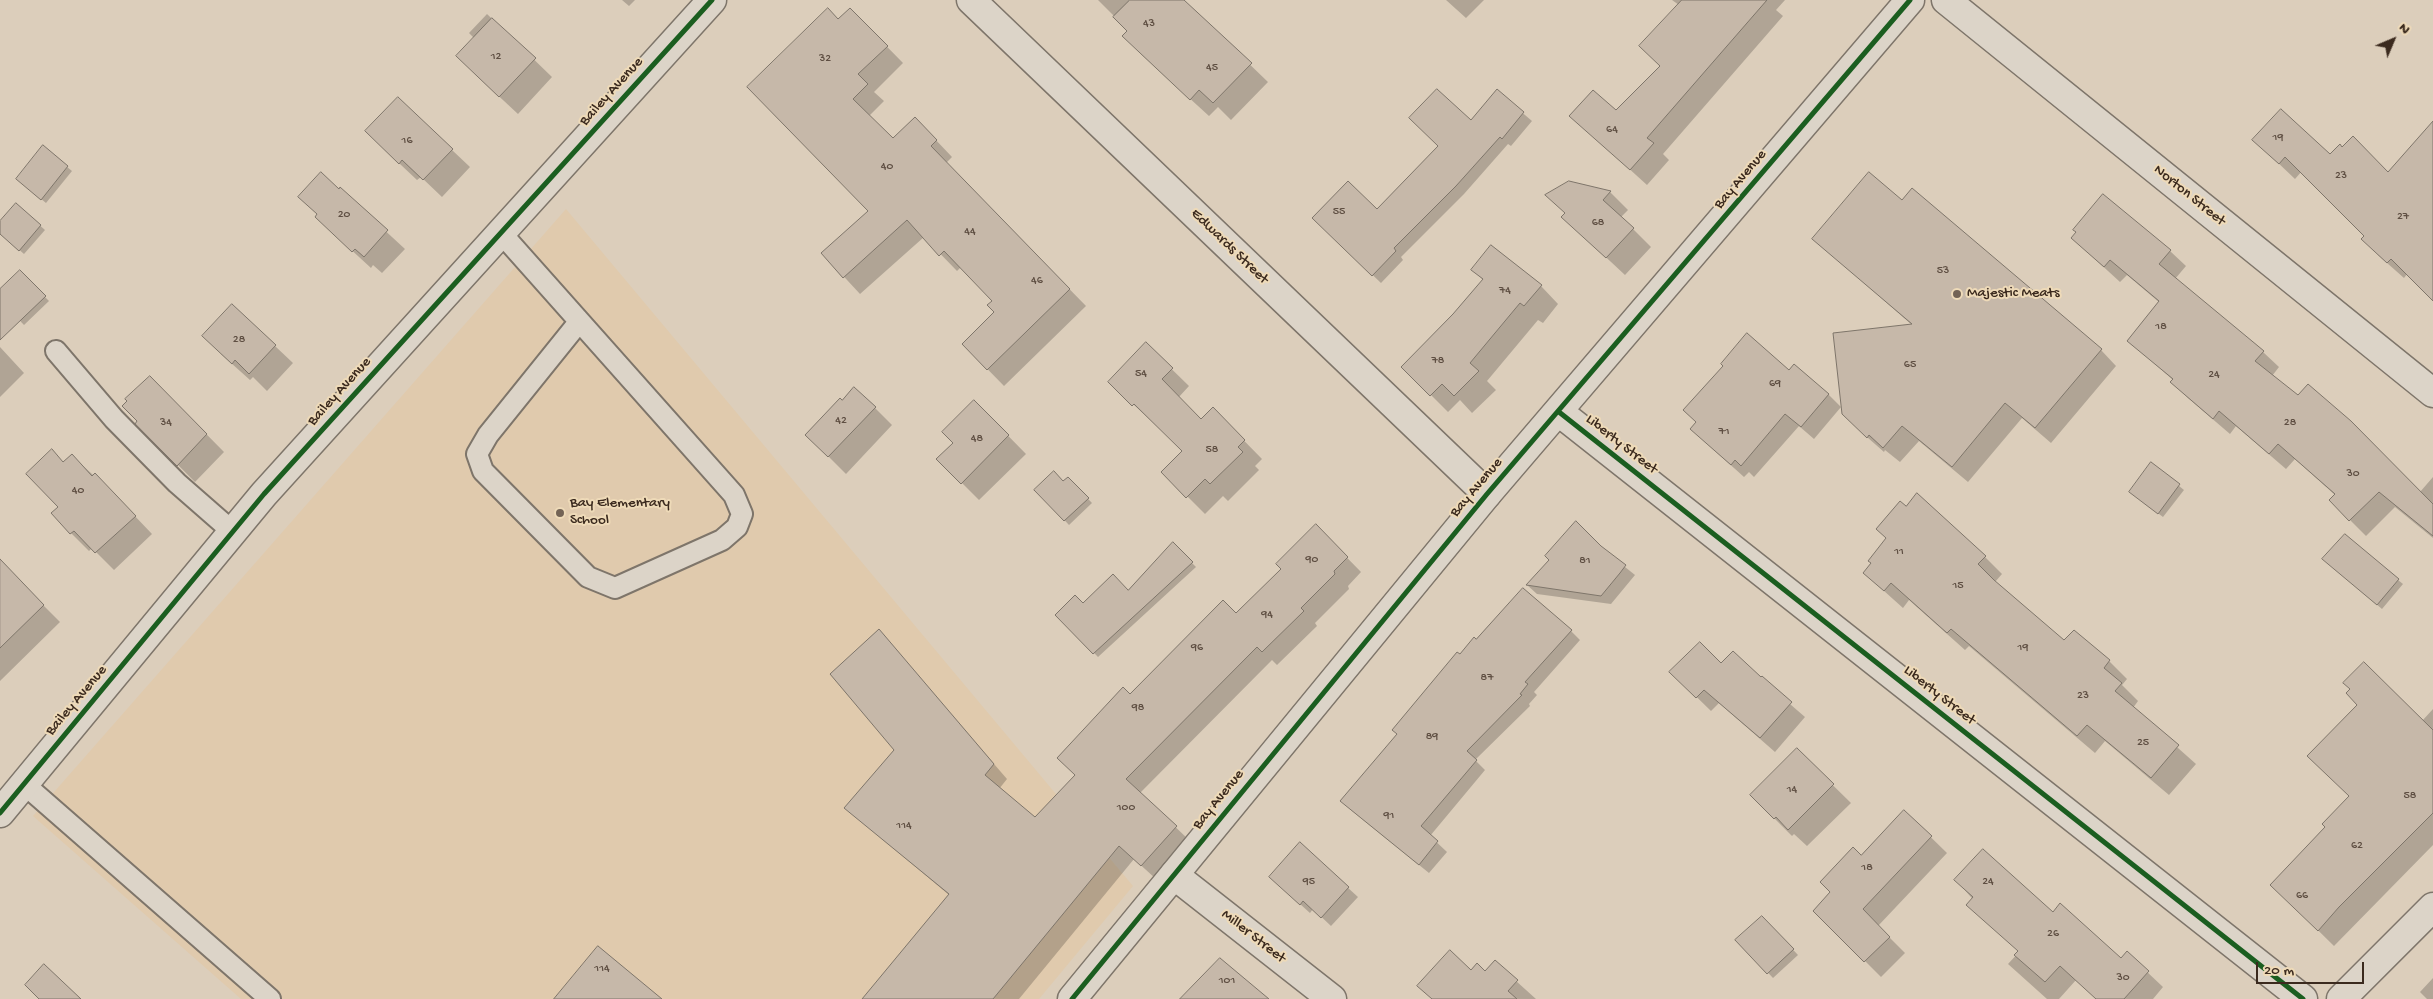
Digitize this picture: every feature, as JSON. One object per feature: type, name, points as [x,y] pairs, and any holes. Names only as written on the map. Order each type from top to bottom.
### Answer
[{"type":"street","name":"Bailey Avenue","points":[[0,813],[233,532],[712,0]]},
{"type":"street","name":"Edwards Street","points":[[970,0],[1487,494]]},
{"type":"street","name":"Bay Avenue","points":[[1072,999],[1487,494],[1910,0]]},
{"type":"street","name":"Norton Street","points":[[1946,0],[2433,393]]},
{"type":"street","name":"Liberty Street","points":[[1559,412],[2303,999]]},
{"type":"street","name":"Miller Street","points":[[1174,875],[1332,999]]},
{"type":"street","points":[[2341,999],[2433,907]]},
{"type":"lane","points":[[501,233],[734,495],[742,514],[738,528],[722,540],[615,588],[588,577],[483,471],[477,454],[488,435],[579,322]]},
{"type":"lane","points":[[56,351],[114,419],[177,483],[233,532]]},
{"type":"lane","points":[[24,784],[270,999]]},
{"type":"shaded area","name":"Bay Elementary School","points":[[566,209],[1133,886],[1039,999],[241,999],[33,816]]},
{"type":"building","points":[[1130,0],[1184,0],[1252,63],[1213,103],[1199,90],[1190,100],[1122,36],[1127,31],[1113,17]]},
{"type":"building","points":[[1682,0],[1767,0],[1647,138],[1654,143],[1630,170],[1569,116],[1593,90],[1616,110],[1660,66],[1639,46]]},
{"type":"building","points":[[828,8],[838,19],[850,8],[888,46],[858,74],[868,84],[853,99],[893,138],[915,117],[937,140],[931,146],[1070,289],[987,370],[962,344],[994,312],[987,305],[992,301],[944,251],[939,256],[907,220],[843,278],[821,253],[868,211],[747,87]]},
{"type":"building","points":[[492,18],[536,58],[499,97],[456,56]]},
{"type":"building","points":[[1437,89],[1471,120],[1497,89],[1524,112],[1502,139],[1500,137],[1456,186],[1394,248],[1396,251],[1372,276],[1312,218],[1348,181],[1377,209],[1438,146],[1409,118]]},
{"type":"building","points":[[398,97],[453,149],[423,180],[402,160],[399,164],[365,131]]},
{"type":"building","points":[[2281,109],[2330,154],[2340,144],[2342,147],[2353,136],[2388,172],[2433,121],[2433,301],[2391,259],[2387,263],[2361,239],[2364,236],[2285,157],[2279,164],[2252,140]]},
{"type":"building","points":[[43,145],[68,166],[41,200],[16,179]]},
{"type":"building","points":[[321,172],[388,230],[364,257],[355,249],[352,252],[315,217],[317,214],[298,197]]},
{"type":"building","name":"Majestic Meats","points":[[1869,172],[1902,200],[1912,188],[2102,349],[2035,428],[2005,403],[1952,467],[1902,426],[1883,448],[1869,435],[1867,438],[1842,414],[1833,333],[1912,324],[1812,239]]},
{"type":"building","points":[[1569,181],[1611,191],[1603,200],[1634,228],[1606,258],[1561,217],[1565,213],[1545,195]]},
{"type":"building","points":[[2103,194],[2171,250],[2159,264],[2264,351],[2255,361],[2298,395],[2308,384],[2351,421],[2433,504],[2433,536],[2379,492],[2349,521],[2329,500],[2335,494],[2278,444],[2269,454],[2219,411],[2213,419],[2170,382],[2173,379],[2127,341],[2159,301],[2110,260],[2104,267],[2071,238],[2076,232],[2073,230]]},
{"type":"building","points":[[16,203],[41,225],[19,251],[0,234],[0,221]]},
{"type":"building","points":[[1491,245],[1542,285],[1524,306],[1520,303],[1470,363],[1479,371],[1454,396],[1442,384],[1430,396],[1401,367],[1453,314],[1483,279],[1471,270]]},
{"type":"building","points":[[20,270],[46,296],[0,340],[0,289]]},
{"type":"building","points":[[232,304],[276,345],[249,374],[235,360],[232,364],[202,336]]},
{"type":"building","points":[[1747,333],[1789,370],[1794,364],[1829,394],[1801,427],[1785,414],[1741,466],[1735,460],[1731,465],[1690,429],[1696,422],[1683,410],[1723,366],[1721,364]]},
{"type":"building","points":[[1146,342],[1173,368],[1162,379],[1201,419],[1213,407],[1245,440],[1238,447],[1243,452],[1210,484],[1205,479],[1186,498],[1161,472],[1182,451],[1134,404],[1132,406],[1108,382]]},
{"type":"building","points":[[150,376],[207,434],[177,466],[135,424],[137,421],[122,406],[127,401],[125,399]]},
{"type":"building","points":[[854,387],[876,407],[828,457],[805,435],[840,398],[842,400]]},
{"type":"building","points":[[974,400],[1009,435],[961,484],[936,459],[953,443],[942,432]]},
{"type":"building","points":[[52,449],[63,462],[72,454],[92,476],[95,473],[136,516],[95,553],[74,531],[70,534],[51,513],[58,507],[26,474]]},
{"type":"building","points":[[2151,462],[2180,484],[2158,514],[2129,492]]},
{"type":"building","points":[[1054,471],[1063,481],[1068,477],[1089,498],[1064,521],[1034,490]]},
{"type":"building","points":[[1917,493],[1986,556],[1978,564],[1994,580],[2064,640],[2074,630],[2110,660],[2104,668],[2122,683],[2115,691],[2179,745],[2151,778],[2087,725],[2077,736],[1951,629],[1947,633],[1891,583],[1884,591],[1863,573],[1871,563],[1868,561],[1886,538],[1876,529],[1900,501],[1906,506]]},
{"type":"building","points":[[1576,521],[1601,546],[1626,565],[1620,573],[1601,596],[1526,585],[1549,560],[1545,556]]},
{"type":"building","points":[[1316,524],[1348,557],[1334,571],[1335,574],[1301,608],[1304,611],[1262,652],[1257,647],[1126,779],[1177,826],[1141,866],[1119,846],[993,999],[862,999],[949,894],[844,808],[894,750],[830,674],[879,629],[994,764],[985,775],[1035,817],[1075,775],[1057,758],[1123,687],[1130,694],[1223,600],[1236,613],[1281,569],[1276,564]]},
{"type":"building","points":[[2345,534],[2399,579],[2377,605],[2322,559]]},
{"type":"building","points":[[1173,542],[1193,562],[1093,654],[1055,615],[1075,595],[1083,603],[1113,574],[1128,590]]},
{"type":"building","points":[[0,559],[44,605],[0,648]]},
{"type":"building","points":[[1523,588],[1572,630],[1525,682],[1528,684],[1520,694],[1522,695],[1467,751],[1477,760],[1421,826],[1438,841],[1419,865],[1340,801],[1397,734],[1392,730],[1457,652],[1460,654],[1474,637],[1476,639]]},
{"type":"building","points":[[1700,642],[1721,663],[1733,651],[1792,702],[1760,738],[1704,690],[1696,698],[1669,672]]},
{"type":"building","points":[[2364,662],[2433,730],[2433,813],[2339,907],[2318,931],[2270,885],[2325,827],[2322,824],[2349,796],[2307,756],[2357,705],[2346,693],[2350,689],[2343,683]]},
{"type":"building","points":[[1797,748],[1834,784],[1788,830],[1750,795]]},
{"type":"building","points":[[1904,810],[1932,836],[1863,909],[1890,937],[1864,962],[1813,911],[1830,892],[1820,882],[1853,847],[1861,855]]},
{"type":"building","points":[[1300,842],[1349,887],[1321,918],[1303,901],[1300,905],[1269,877]]},
{"type":"building","points":[[1983,849],[2053,912],[2060,903],[2121,958],[2127,951],[2149,971],[2124,999],[2096,999],[2060,966],[2045,982],[2014,955],[2018,951],[1966,905],[1973,897],[1954,880]]},
{"type":"building","points":[[1762,916],[1794,949],[1767,974],[1735,940]]},
{"type":"building","points":[[598,946],[662,999],[554,999]]},
{"type":"building","points":[[1450,950],[1471,970],[1477,963],[1485,971],[1495,960],[1518,980],[1508,991],[1517,999],[1432,999],[1417,986]]},
{"type":"building","points":[[1220,958],[1269,999],[1180,999]]},
{"type":"building","points":[[44,964],[81,999],[39,999],[25,985]]},
{"type":"cycle path","points":[[0,813],[264,494],[712,0]]},
{"type":"cycle path","points":[[1072,999],[1487,494],[1910,0]]},
{"type":"cycle path","points":[[1559,412],[2303,999]]},
{"type":"place","name":"Majestic Meats","points":[[1957,294]]},
{"type":"place","name":"Bay Elementary School","points":[[560,513]]}]
